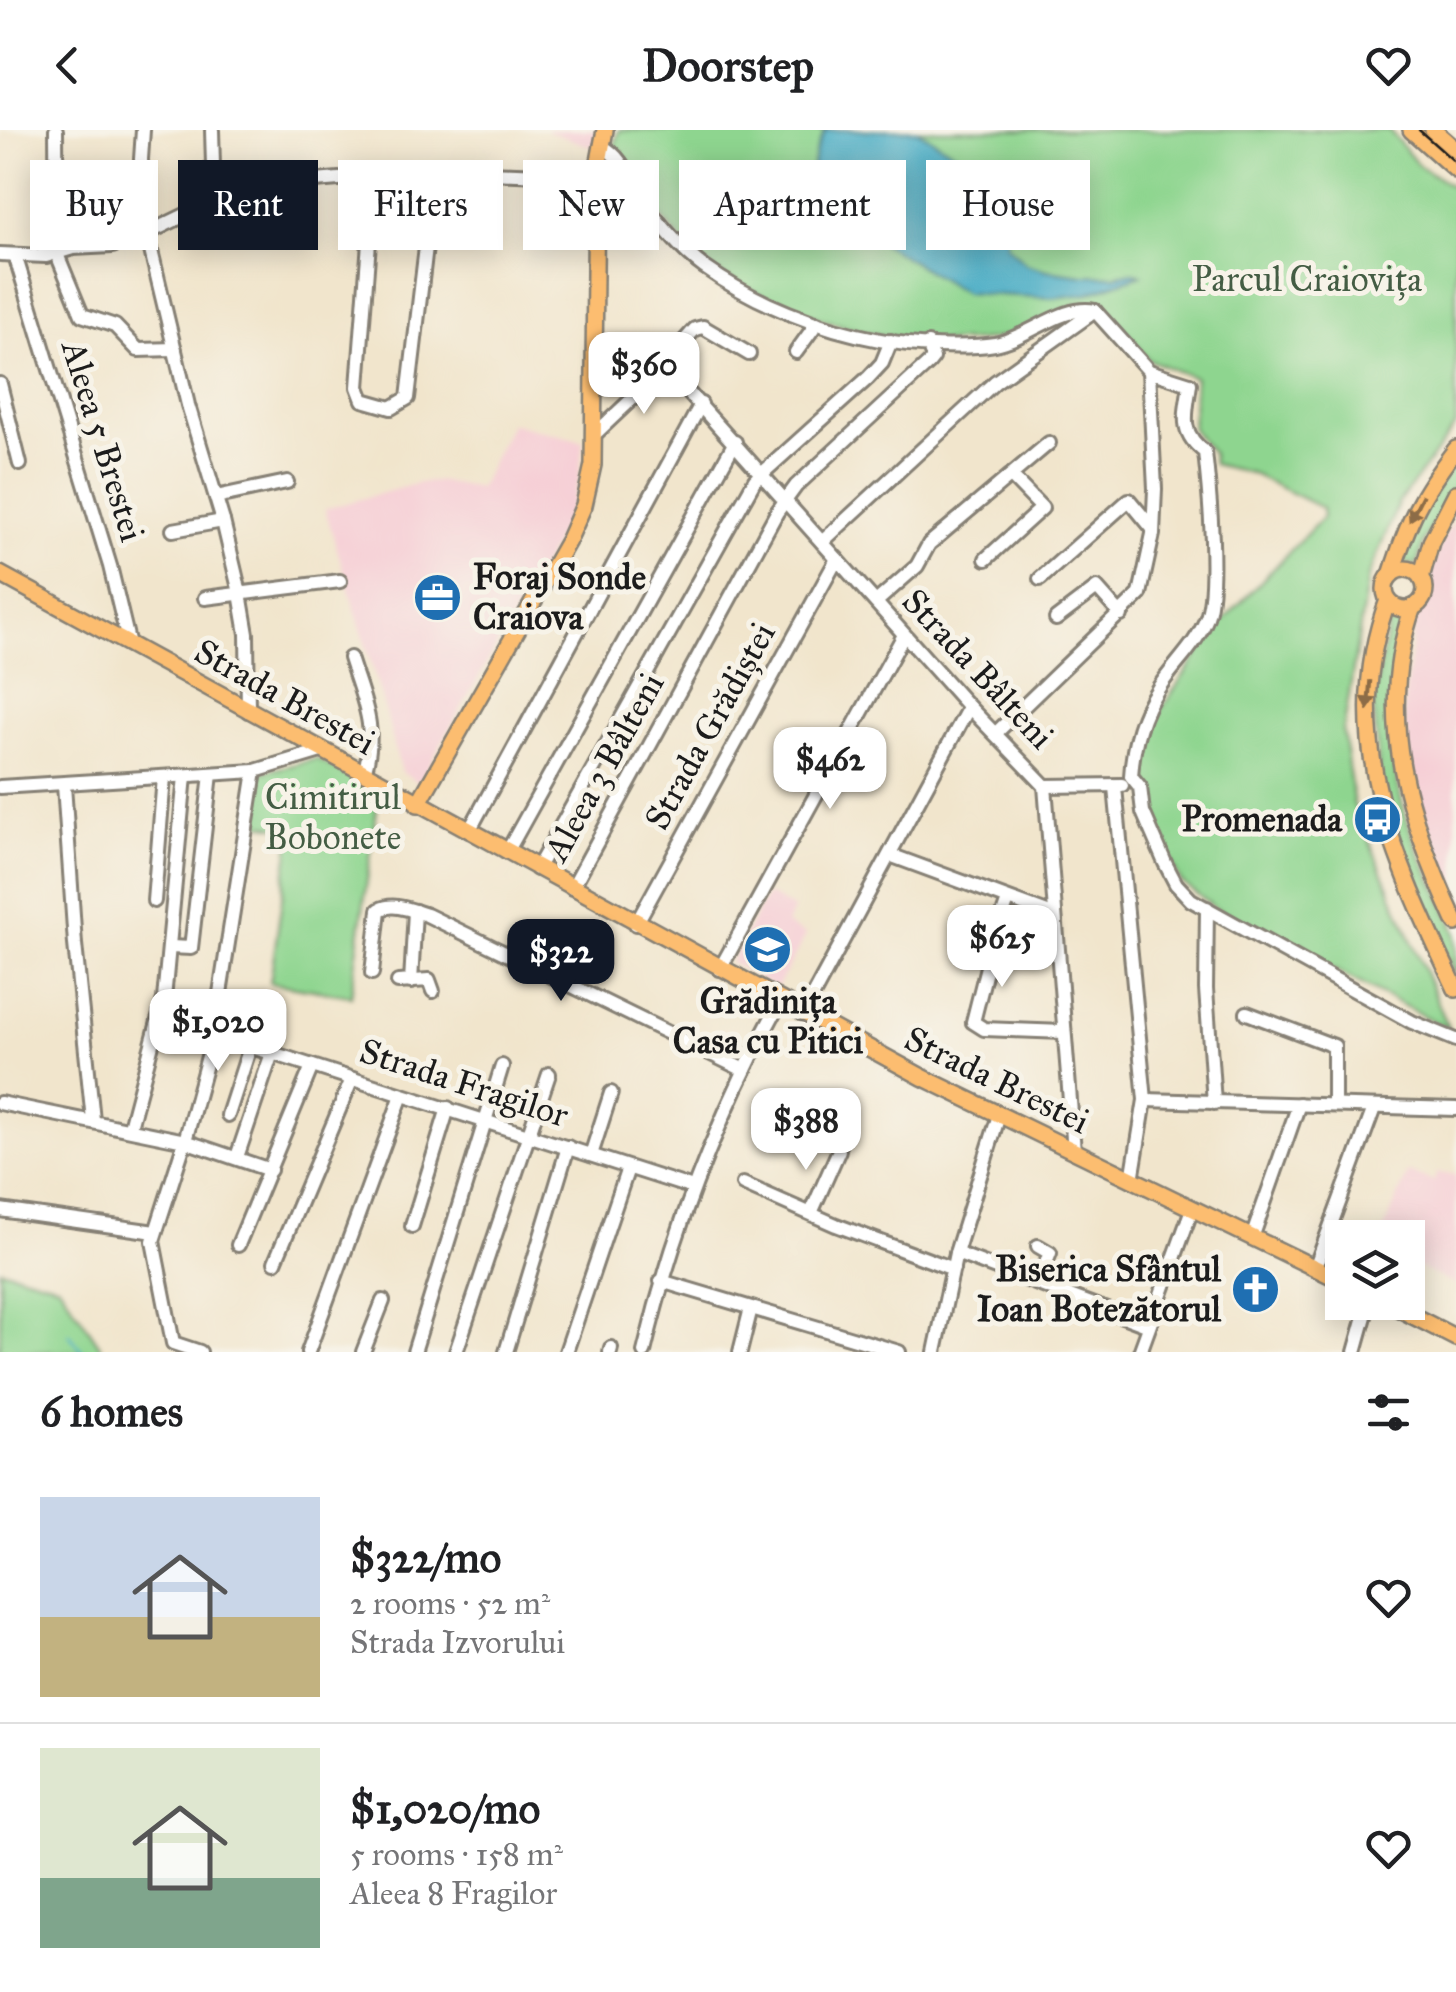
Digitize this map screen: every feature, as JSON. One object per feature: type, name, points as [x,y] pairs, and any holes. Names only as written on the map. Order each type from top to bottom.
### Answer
[{"type":"main road","points":[[1411,130],[1456,170]]},
{"type":"main road","points":[[1433,130],[1456,150]]},
{"type":"main road","points":[[418,804],[569,539],[584,505],[593,465],[595,250]]},
{"type":"main road","points":[[1456,449],[1408,520],[1385,587],[1388,600],[1376,631],[1367,716],[1374,785],[1392,842],[1456,989]]},
{"type":"main road","points":[[1456,493],[1431,542],[1421,578],[1424,594],[1412,607],[1407,624],[1395,700],[1396,747],[1415,826],[1456,923]]},
{"type":"main road","points":[[1391,575],[1405,569],[1421,578]]},
{"type":"main road","name":"Strada Brestei","points":[[0,574],[780,1002],[999,1116],[1325,1273]]},
{"type":"main road","points":[[1388,600],[1399,608],[1412,607]]},
{"type":"main road","points":[[1416,1320],[1452,1342]]},
{"type":"street","points":[[56,130],[57,254],[85,318],[115,326],[138,350],[175,349]]},
{"type":"street","points":[[143,130],[143,160]]},
{"type":"street","points":[[212,130],[213,160]]},
{"type":"street","points":[[603,138],[644,203],[700,264],[731,284],[817,322],[891,342],[994,344],[1082,308],[1095,311],[1150,371],[1190,384],[1185,423],[1187,435],[1205,452],[1211,600],[1208,618],[1192,648],[1157,690],[1144,714],[1134,741],[1133,782]]},
{"type":"street","points":[[0,254],[57,254],[68,250]]},
{"type":"street","points":[[152,250],[240,593],[248,634],[248,710]]},
{"type":"street","points":[[368,250],[358,386],[363,400],[391,408],[408,398],[426,250]]},
{"type":"street","name":"Aleea 5 Brestei","points":[[15,255],[110,566],[130,645]]},
{"type":"street","points":[[822,542],[995,382],[1095,311]]},
{"type":"street","points":[[796,352],[817,322]]},
{"type":"street","points":[[594,435],[700,327],[750,354]]},
{"type":"street","points":[[536,868],[755,480],[868,378],[882,363],[891,342]]},
{"type":"street","name":"Aleea 3 Bâlteni","points":[[572,888],[786,500],[796,486],[933,358],[928,344]]},
{"type":"street","name":"Strada Bâlteni","points":[[663,364],[1045,786],[1074,1151]]},
{"type":"street","points":[[996,733],[1140,594],[1154,528],[1150,371]]},
{"type":"street","points":[[0,384],[20,464]]},
{"type":"street","points":[[468,831],[701,404]]},
{"type":"street","points":[[507,852],[735,442]]},
{"type":"street","points":[[876,602],[916,566],[929,544],[1049,443]]},
{"type":"street","points":[[986,559],[1042,508],[1011,476]]},
{"type":"street","points":[[216,497],[287,482]]},
{"type":"street","points":[[1040,579],[1129,500],[1154,528]]},
{"type":"street","points":[[173,530],[223,521]]},
{"type":"street","name":"Strada Grădiștei","points":[[636,924],[837,558]]},
{"type":"street","points":[[205,598],[340,581]]},
{"type":"street","points":[[1056,619],[1097,588],[1121,615]]},
{"type":"street","points":[[720,970],[904,634]]},
{"type":"street","points":[[350,658],[371,726],[372,746],[364,774]]},
{"type":"street","points":[[803,1014],[969,706]]},
{"type":"street","points":[[0,787],[256,771],[321,750]]},
{"type":"street","points":[[200,1352],[173,1343],[153,1241],[186,1141],[213,1038],[256,771]]},
{"type":"street","points":[[170,947],[192,948],[210,774]]},
{"type":"street","points":[[130,1128],[158,1022],[170,947],[185,776]]},
{"type":"street","points":[[154,901],[164,777]]},
{"type":"street","points":[[1045,786],[1115,787],[1133,782]]},
{"type":"street","points":[[1133,782],[1140,787],[1150,831],[1176,884],[1191,900],[1412,1022],[1456,1040]]},
{"type":"street","points":[[64,785],[93,1120]]},
{"type":"street","points":[[1115,787],[1145,1100],[1132,1180]]},
{"type":"street","points":[[890,854],[1055,916]]},
{"type":"street","points":[[1008,900],[973,1022],[992,1030],[1064,1032]]},
{"type":"street","points":[[372,974],[380,908],[394,906],[415,912],[744,1070]]},
{"type":"street","points":[[1208,908],[1206,989],[1214,1102]]},
{"type":"street","points":[[415,912],[404,982],[429,980],[433,991]]},
{"type":"street","points":[[644,1352],[661,1281],[693,1188],[744,1070],[780,1002]]},
{"type":"street","points":[[1247,1013],[1334,1046],[1334,1105]]},
{"type":"street","name":"Strada Fragilor","points":[[158,1022],[272,1053],[693,1188]]},
{"type":"street","points":[[228,1115],[250,1047]]},
{"type":"street","points":[[237,1157],[272,1053]]},
{"type":"street","points":[[238,1245],[312,1066]]},
{"type":"street","points":[[414,1352],[502,1066]]},
{"type":"street","points":[[456,1352],[549,1074]]},
{"type":"street","points":[[275,1262],[352,1079]]},
{"type":"street","points":[[590,1154],[611,1093]]},
{"type":"street","points":[[308,1352],[402,1095]]},
{"type":"street","points":[[1145,1100],[1456,1110]]},
{"type":"street","points":[[0,1103],[186,1141],[270,1170]]},
{"type":"street","points":[[1252,1238],[1299,1104]]},
{"type":"street","points":[[412,1226],[448,1108]]},
{"type":"street","points":[[1315,1268],[1374,1108]]},
{"type":"street","points":[[936,1352],[956,1253],[999,1116]]},
{"type":"street","points":[[506,1352],[568,1147]]},
{"type":"street","points":[[811,1213],[839,1150]]},
{"type":"street","points":[[566,1352],[628,1168]]},
{"type":"street","points":[[743,1184],[953,1269]]},
{"type":"street","points":[[1140,1352],[1192,1209]]},
{"type":"street","points":[[0,1210],[155,1232]]},
{"type":"street","points":[[1038,1246],[1050,1252],[1038,1283]]},
{"type":"street","points":[[956,1253],[1149,1326]]},
{"type":"street","points":[[661,1281],[899,1352]]},
{"type":"street","points":[[363,1352],[383,1302]]},
{"type":"street","points":[[740,1352],[751,1308]]},
{"type":"street","points":[[1355,1352],[1364,1320]]},
{"type":"shaded area","points":[[544,130],[605,130],[600,150]]},
{"type":"shaded area","name":"Foraj Sonde Craiova","points":[[511,423],[583,441],[579,479],[553,546],[419,783],[401,772],[325,509],[419,483],[438,481],[479,488]]},
{"type":"shaded area","points":[[1456,519],[1456,901],[1413,793],[1405,745],[1404,704],[1415,619],[1443,536]]},
{"type":"shaded area","name":"Grădinița Casa cu Pitici","points":[[767,894],[794,909],[786,924],[806,935],[777,988],[730,962]]},
{"type":"shaded area","points":[[1408,1173],[1434,1181],[1437,1173],[1456,1175],[1456,1285],[1425,1270],[1425,1220],[1388,1220]]},
{"type":"green space","name":"Parcul Craiovița","points":[[619,130],[1389,130],[1418,165],[1456,189],[1456,425],[1399,502],[1368,577],[1343,732],[1354,805],[1449,1029],[1216,909],[1181,882],[1152,824],[1143,759],[1157,715],[1216,628],[1323,517],[1322,508],[1250,473],[1213,464],[1212,453],[1192,429],[1195,378],[1149,360],[1120,325],[1088,303],[1077,304],[1003,337],[962,342],[903,339],[845,326],[789,307],[731,280],[691,250],[906,250],[906,160],[679,160],[679,238],[659,213],[659,160],[623,160],[614,145]]},
{"type":"green space","points":[[1456,457],[1456,484],[1424,540],[1417,565],[1400,563],[1408,535]]},
{"type":"green space","points":[[1390,617],[1402,620],[1391,704],[1398,786],[1414,840],[1455,932],[1456,979],[1397,842],[1381,792],[1373,701]]},
{"type":"green space","name":"Cimitirul Bobonete","points":[[317,759],[379,794],[351,996],[270,983],[292,829],[252,823],[259,773]]},
{"type":"green space","points":[[0,1269],[59,1285],[104,1352],[0,1352]]},
{"type":"water","points":[[826,130],[917,130],[966,160],[926,160],[926,250],[1011,250],[1026,264],[1047,270],[1083,275],[1141,275],[1086,294],[1053,298],[965,293],[893,250],[906,250],[906,160],[814,160]]},
{"type":"waterway","points":[[69,1334],[83,1352]]},
{"type":"tram line","points":[[1419,130],[1456,163]]},
{"type":"place","name":"Foraj Sonde Craiova","points":[[438,597]]},
{"type":"place","name":"Promenada","points":[[1377,819]]},
{"type":"place","name":"Grădinița Casa cu Pitici","points":[[768,949]]},
{"type":"place","name":"Biserica Sfântul Ioan Botezătorul","points":[[1256,1289]]}]
